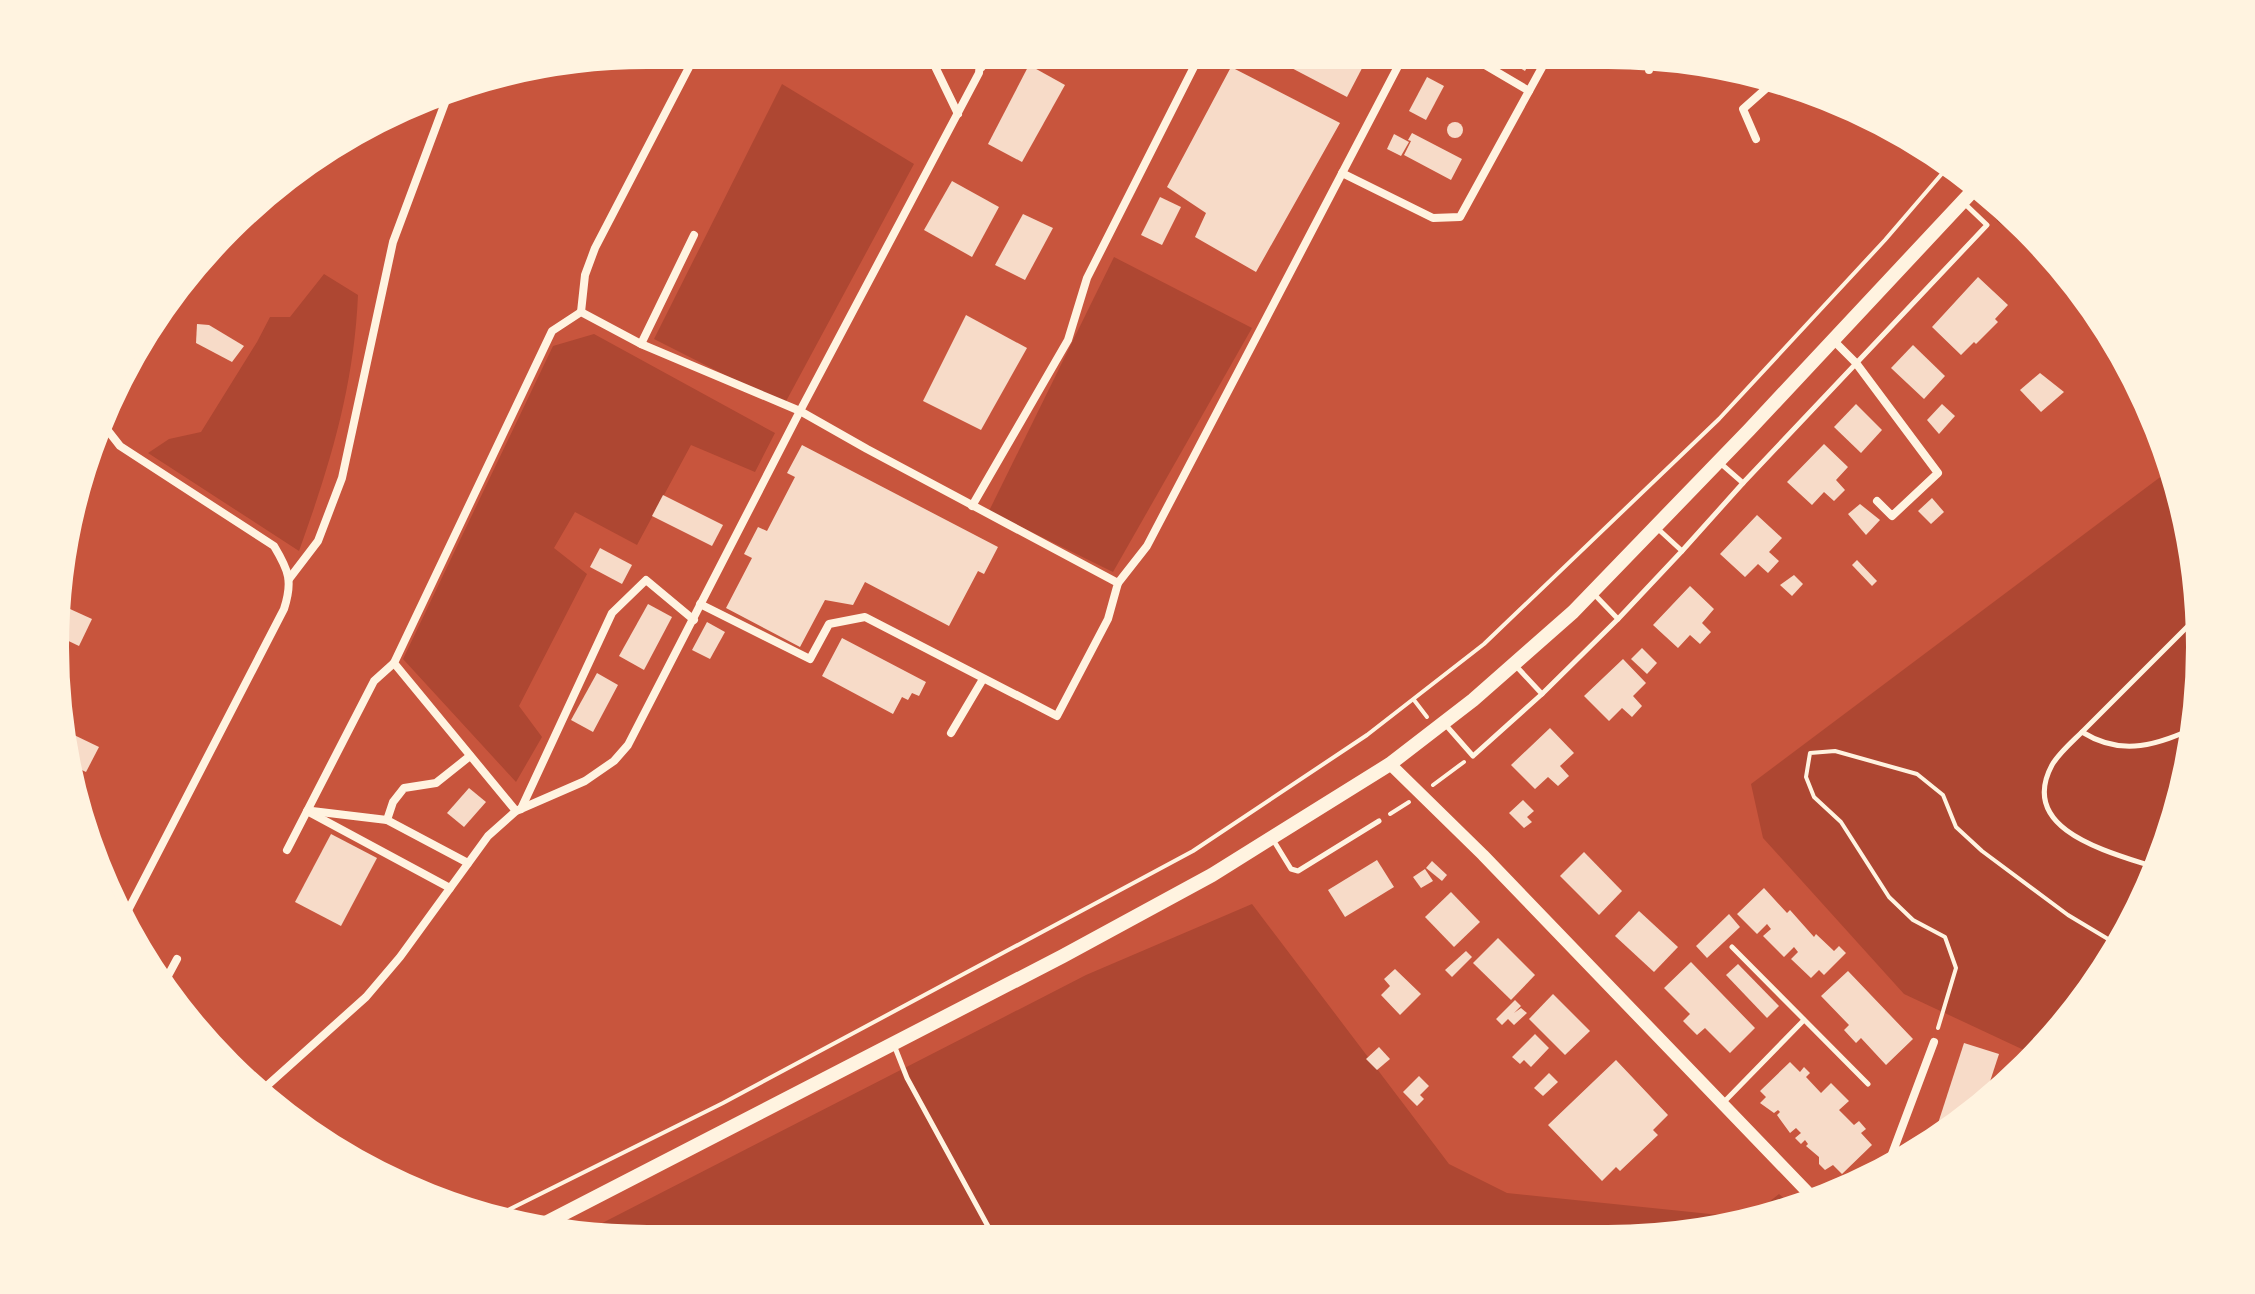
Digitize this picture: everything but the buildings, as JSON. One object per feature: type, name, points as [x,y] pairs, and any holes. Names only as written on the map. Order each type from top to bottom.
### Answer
[{"type":"main road","points":[[549,1221],[1212,875],[1390,764],[1514,664],[1592,592],[1972,192]]},
{"type":"street","points":[[581,312],[585,275],[595,248],[691,64]]},
{"type":"street","points":[[934,64],[958,114]]},
{"type":"street","points":[[979,73],[980,64]]},
{"type":"street","points":[[265,1087],[366,997],[400,957],[488,836],[518,810],[585,781],[614,761],[628,745],[984,64]]},
{"type":"street","points":[[972,506],[1068,340],[1087,278],[1195,64]]},
{"type":"street","points":[[700,604],[810,659],[829,624],[865,617],[1057,716],[1108,619],[1118,583],[1147,546],[1399,64]]},
{"type":"street","points":[[1483,64],[1529,91]]},
{"type":"street","points":[[1342,173],[1433,218],[1460,217],[1544,64]]},
{"type":"street","points":[[1649,65],[1649,70]]},
{"type":"street","points":[[1756,139],[1743,109],[1768,87]]},
{"type":"street","points":[[289,579],[318,541],[342,478],[393,242],[446,100]]},
{"type":"street","points":[[641,344],[694,235]]},
{"type":"street","points":[[581,312],[641,344],[800,411],[1118,583]]},
{"type":"street","points":[[287,850],[374,681],[394,663],[552,331],[581,312]]},
{"type":"street","points":[[1833,340],[1856,363],[1938,473],[1892,516],[1877,501]]},
{"type":"street","points":[[106,429],[120,446],[274,546],[287,568],[291,588],[284,609],[127,911]]},
{"type":"street","points":[[518,810],[612,613],[646,580],[694,620]]},
{"type":"street","points":[[394,663],[518,810]]},
{"type":"street","points":[[951,733],[983,679]]},
{"type":"street","points":[[387,820],[393,802],[404,788],[436,783],[470,756]]},
{"type":"street","points":[[1390,764],[1483,855],[1809,1194]]},
{"type":"street","points":[[307,811],[387,820],[468,863]]},
{"type":"street","points":[[307,811],[450,888]]},
{"type":"street","points":[[167,978],[177,959]]},
{"type":"street","points":[[1891,1157],[1934,1042]]},
{"type":"lane","points":[[1444,722],[1473,756],[1618,619],[1987,225],[1963,202]]},
{"type":"lane","points":[[1719,461],[1743,483]]},
{"type":"lane","points":[[1655,526],[1682,551]]},
{"type":"lane","points":[[1592,592],[1618,619]]},
{"type":"lane","points":[[2149,865],[2110,853],[2068,833],[2044,804],[2045,782],[2054,762],[2190,624]]},
{"type":"lane","points":[[1514,664],[1542,694]]},
{"type":"lane","points":[[2082,732],[2101,744],[2122,748],[2185,731]]},
{"type":"lane","points":[[1271,838],[1291,869],[1298,871],[1379,821]]},
{"type":"lane","points":[[1732,947],[1868,1084]]},
{"type":"lane","points":[[1722,1103],[1804,1020]]},
{"type":"lane","points":[[893,1044],[907,1078],[990,1230]]},
{"type":"path","points":[[504,1212],[723,1103],[1193,851],[1367,735],[1484,644],[1719,419],[1885,240],[1944,171]]},
{"type":"path","points":[[1934,1042],[1956,968],[1945,937],[1913,920],[1889,897],[1841,822],[1814,797],[1806,777],[1810,753],[1835,751],[1917,774],[1943,795],[1956,827],[1982,851],[2068,915],[2111,941]]},
{"type":"shaded area","points":[[782,84],[914,164],[784,405],[654,339]]},
{"type":"shaded area","points":[[1995,212],[2030,246],[1997,221]]},
{"type":"shaded area","points":[[1114,257],[1252,328],[1113,572],[989,511]]},
{"type":"shaded area","points":[[324,274],[358,295],[356,329],[339,425],[299,551],[148,453],[169,439],[201,432],[270,317],[290,317]]},
{"type":"shaded area","points":[[594,334],[775,433],[755,472],[691,445],[637,545],[575,512],[554,548],[587,574],[519,706],[542,737],[516,782],[403,659],[553,346]]},
{"type":"shaded area","points":[[2164,474],[2180,533],[2190,609],[2190,685],[2180,761],[2160,834],[2131,905],[2093,971],[2071,1002],[2027,1051],[1904,994],[1763,838],[1751,784]]},
{"type":"shaded area","points":[[1252,904],[1449,1164],[1507,1193],[1733,1216],[1684,1225],[1608,1230],[647,1230],[594,1227],[1086,975]]},
{"type":"shaded area","points":[[1779,1194],[1787,1201],[1759,1210]]}]
